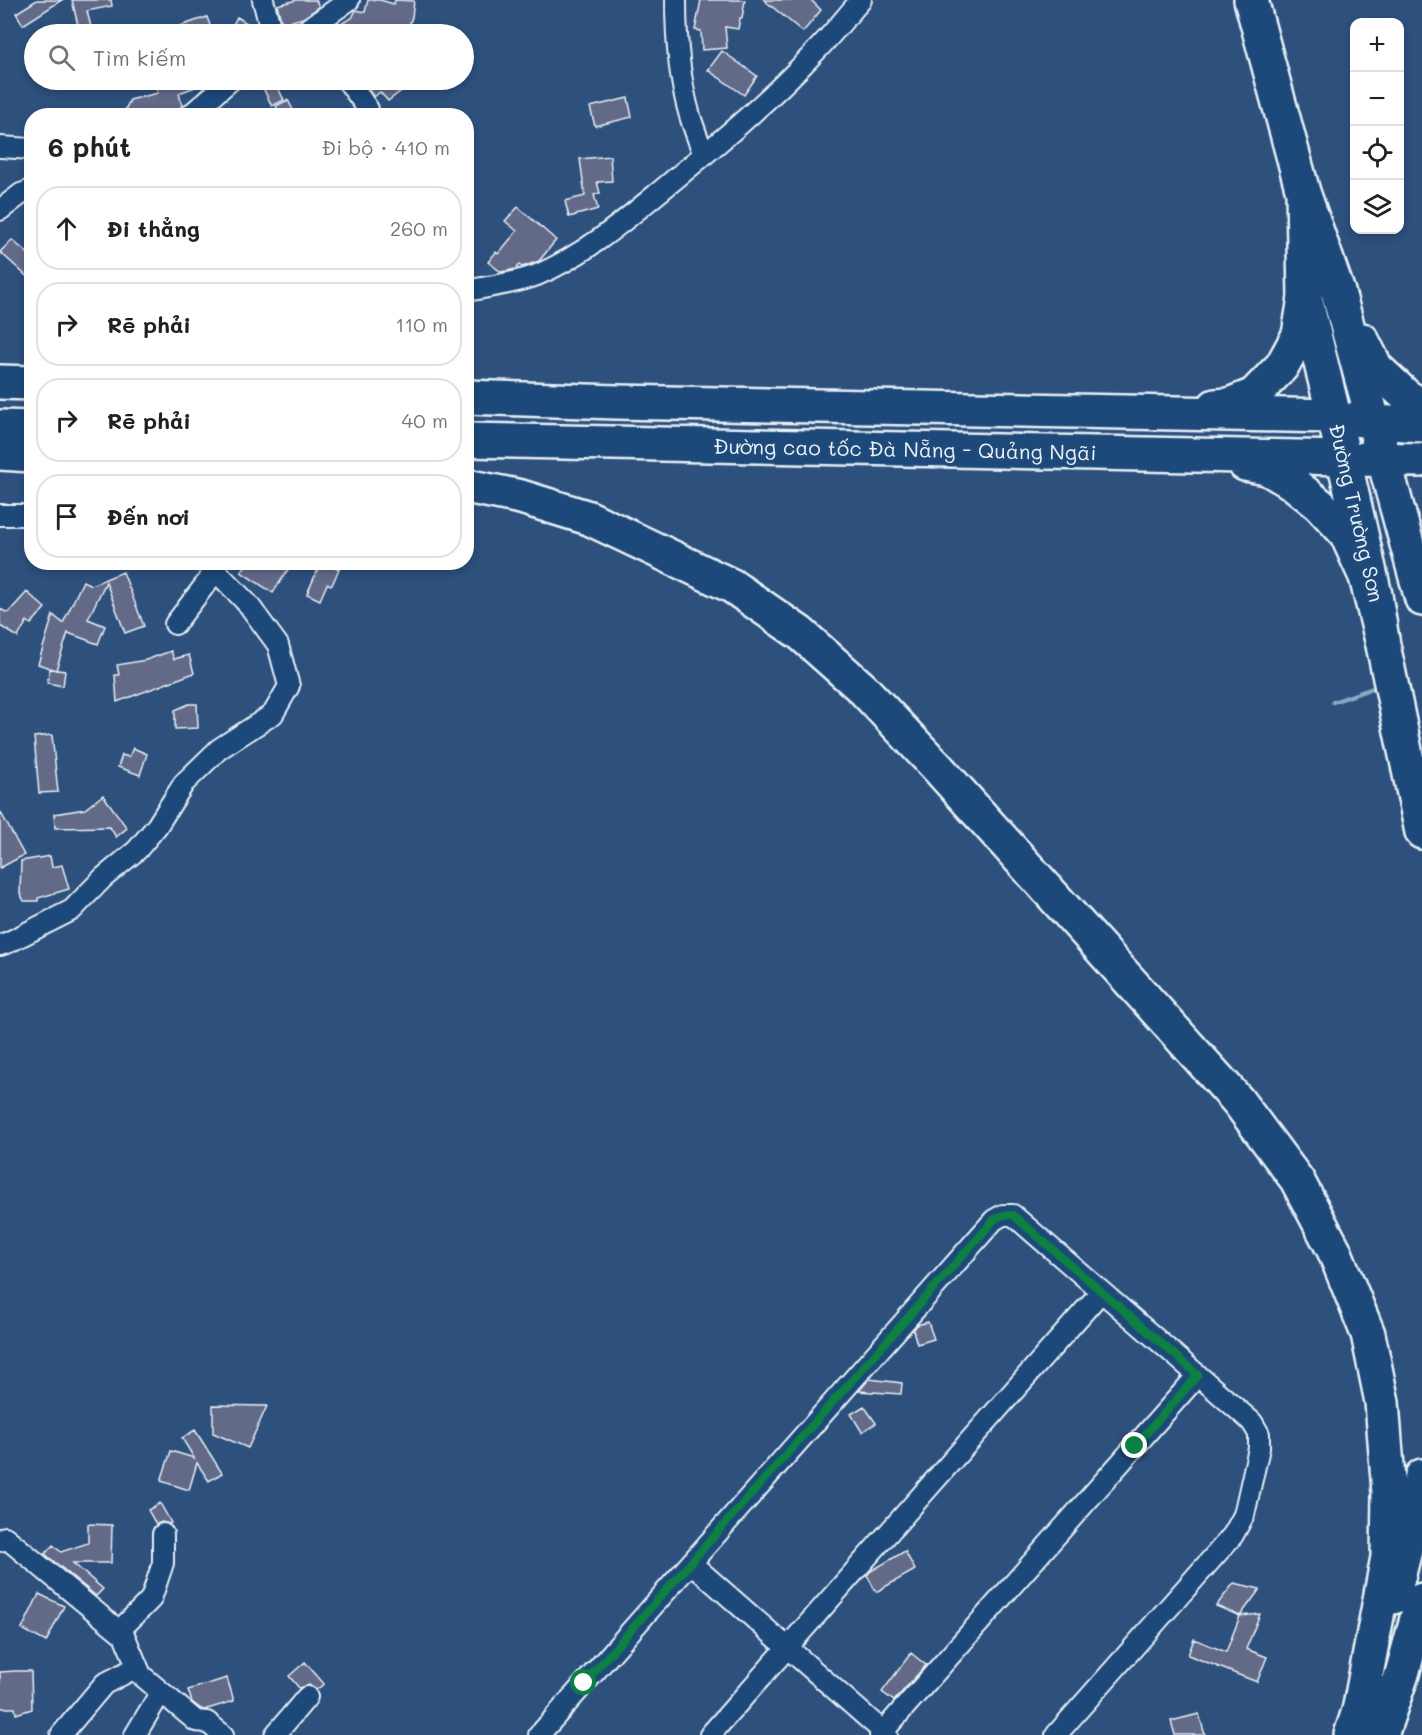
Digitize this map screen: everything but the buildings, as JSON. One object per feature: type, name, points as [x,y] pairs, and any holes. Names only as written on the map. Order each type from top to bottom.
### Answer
[{"type":"highway","name":"Đường Trường Sơn","points":[[1251,0],[1303,192],[1338,292],[1422,599]]},
{"type":"highway","name":"Đường Trường Sơn","points":[[1303,192],[1305,298],[1375,595],[1382,640],[1422,832]]},
{"type":"highway","points":[[1338,292],[1376,368],[1406,396],[1422,406]]},
{"type":"highway","points":[[1122,412],[1229,405],[1254,394],[1282,366],[1299,335],[1305,298]]},
{"type":"highway","points":[[0,382],[24,383]]},
{"type":"highway","name":"Đường cao tốc Đà Nẵng - Quảng Ngãi","points":[[474,397],[1334,416],[1374,422],[1422,425]]},
{"type":"highway","points":[[0,427],[24,428]]},
{"type":"highway","name":"Đường cao tốc Đà Nẵng - Quảng Ngãi","points":[[474,440],[1422,460]]},
{"type":"highway","points":[[0,453],[24,454]]},
{"type":"highway","points":[[1121,453],[1222,460],[1267,468],[1294,484],[1320,505],[1346,533],[1366,577],[1382,640]]},
{"type":"highway","points":[[474,488],[521,497],[590,518],[732,586],[800,633],[863,689],[937,767],[1238,1101],[1297,1180],[1334,1250],[1368,1334],[1383,1402],[1389,1493],[1388,1557],[1355,1723]]},
{"type":"highway","points":[[1355,1723],[1372,1672],[1420,1494]]},
{"type":"highway","points":[[1381,1735],[1402,1674],[1422,1600]]},
{"type":"street","points":[[262,0],[269,24]]},
{"type":"street","points":[[319,24],[349,0]]},
{"type":"street","points":[[676,0],[679,60],[684,92],[704,155]]},
{"type":"street","points":[[474,290],[517,282],[563,262],[616,228],[704,155],[812,56],[861,0]]},
{"type":"street","points":[[198,108],[219,90]]},
{"type":"street","points":[[354,90],[367,108]]},
{"type":"street","points":[[0,147],[24,148]]},
{"type":"street","points":[[0,210],[24,193]]},
{"type":"street","points":[[0,515],[24,515]]},
{"type":"street","points":[[175,624],[208,580],[211,570]]},
{"type":"street","points":[[0,945],[72,910],[103,878],[137,850],[157,826],[184,783],[219,749],[273,714],[289,686],[278,645],[248,604],[217,570]]},
{"type":"street","points":[[538,1735],[994,1220],[1003,1215],[1013,1215],[1252,1422],[1259,1434],[1259,1448],[1244,1515],[1233,1535],[1056,1735]]},
{"type":"street","points":[[710,1735],[1101,1292]]},
{"type":"street","points":[[691,1563],[883,1734],[1198,1375]]},
{"type":"street","points":[[119,1632],[151,1599],[163,1563],[163,1534]]},
{"type":"street","points":[[0,1541],[5,1537],[124,1635],[141,1675],[196,1721],[207,1722],[223,1735]]},
{"type":"street","points":[[61,1735],[104,1684],[138,1667]]},
{"type":"street","points":[[135,1735],[161,1692]]},
{"type":"street","points":[[276,1735],[307,1698]]},
{"type":"waterway","points":[[1333,702],[1373,688]]},
{"type":"route","points":[[584,1683],[994,1220],[1003,1215],[1013,1215],[1198,1375],[1135,1446]]}]
